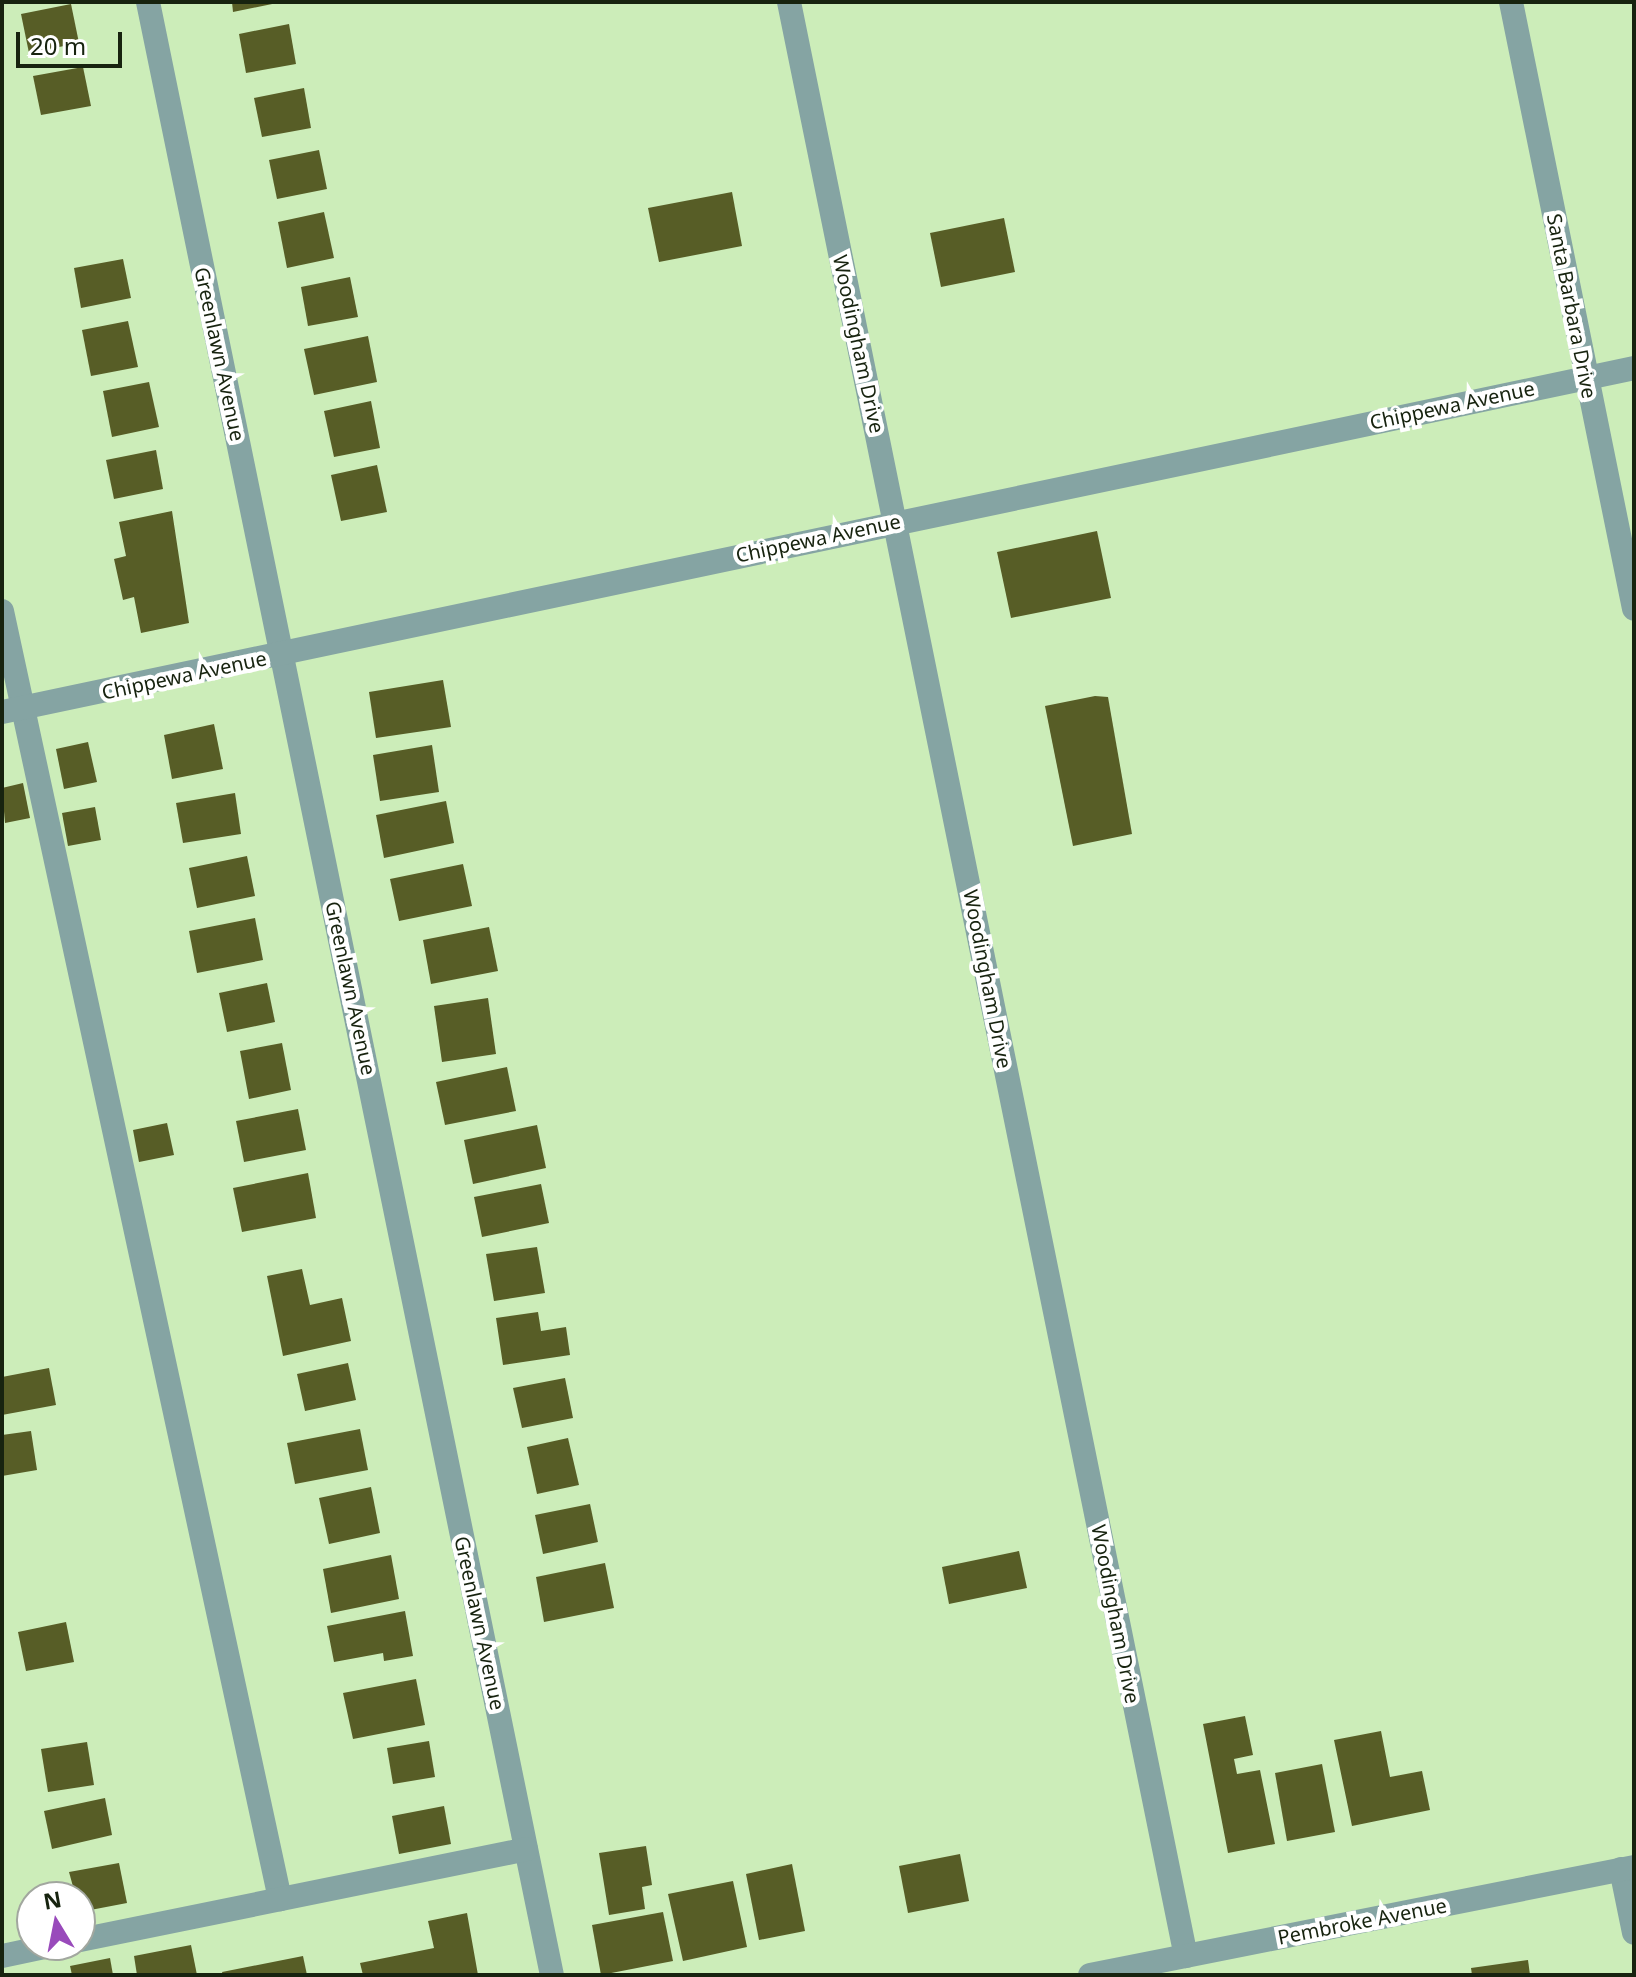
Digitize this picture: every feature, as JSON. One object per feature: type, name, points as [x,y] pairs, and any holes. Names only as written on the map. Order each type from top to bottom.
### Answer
[{"type":"street","name":"Greenlawn Avenue","points":[[148,2],[552,1975]]},
{"type":"street","name":"Woodingham Drive","points":[[789,2],[1186,1956]]},
{"type":"street","name":"Santa Barbara Drive","points":[[1511,2],[1634,609]]},
{"type":"street","name":"Chippewa Avenue","points":[[12,710],[1634,368]]},
{"type":"street","points":[[2,611],[12,710],[280,1899]]},
{"type":"street","points":[[96,1937],[526,1849]]},
{"type":"street","name":"Pembroke Avenue","points":[[1094,1975],[1628,1868]]},
{"type":"street","points":[[1628,1868],[1634,1933]]},
{"type":"building","points":[[232,2],[277,2],[277,3],[233,12]]},
{"type":"building","points":[[71,4],[79,43],[29,53],[21,14]]},
{"type":"building","points":[[289,24],[296,64],[246,73],[239,34]]},
{"type":"building","points":[[83,67],[91,106],[41,115],[33,76]]},
{"type":"building","points":[[304,88],[311,128],[262,137],[254,98]]},
{"type":"building","points":[[319,150],[327,189],[277,199],[269,160]]},
{"type":"building","points":[[732,192],[742,246],[659,262],[648,208]]},
{"type":"building","points":[[324,212],[334,258],[287,268],[278,222]]},
{"type":"building","points":[[1004,218],[1015,272],[941,287],[930,233]]},
{"type":"building","points":[[123,259],[131,298],[81,308],[74,268]]},
{"type":"building","points":[[350,277],[358,317],[308,326],[301,287]]},
{"type":"building","points":[[128,321],[138,367],[91,376],[82,330]]},
{"type":"building","points":[[368,336],[377,382],[314,395],[304,349]]},
{"type":"building","points":[[149,382],[159,427],[112,437],[103,391]]},
{"type":"building","points":[[371,401],[380,448],[334,457],[324,411]]},
{"type":"building","points":[[156,450],[163,489],[114,499],[106,460]]},
{"type":"building","points":[[377,465],[387,512],[341,521],[331,475]]},
{"type":"building","points":[[172,511],[189,623],[141,633],[134,597],[123,600],[114,559],[126,556],[119,522]]},
{"type":"building","points":[[1097,531],[1111,598],[1011,618],[997,552]]},
{"type":"building","points":[[443,680],[451,727],[376,738],[369,692]]},
{"type":"building","points":[[1095,696],[1108,697],[1132,834],[1073,846],[1045,706]]},
{"type":"building","points":[[214,724],[223,769],[172,779],[164,735]]},
{"type":"building","points":[[88,742],[97,782],[64,789],[56,749]]},
{"type":"building","points":[[432,745],[439,792],[380,801],[373,755]]},
{"type":"building","points":[[23,783],[30,818],[5,823],[2,788]]},
{"type":"building","points":[[235,793],[241,834],[183,843],[176,803]]},
{"type":"building","points":[[446,801],[454,843],[384,858],[376,815]]},
{"type":"building","points":[[95,807],[101,840],[68,846],[62,813]]},
{"type":"building","points":[[247,856],[255,896],[197,908],[189,868]]},
{"type":"building","points":[[463,864],[472,906],[399,921],[390,879]]},
{"type":"building","points":[[255,918],[263,960],[197,973],[189,931]]},
{"type":"building","points":[[489,927],[498,971],[431,984],[423,940]]},
{"type":"building","points":[[267,983],[275,1022],[227,1032],[219,993]]},
{"type":"building","points":[[488,998],[496,1054],[442,1062],[434,1006]]},
{"type":"building","points":[[282,1043],[291,1090],[249,1099],[240,1051]]},
{"type":"building","points":[[507,1067],[516,1111],[445,1125],[436,1082]]},
{"type":"building","points":[[298,1109],[306,1150],[244,1162],[236,1121]]},
{"type":"building","points":[[167,1123],[174,1155],[139,1162],[133,1130]]},
{"type":"building","points":[[537,1125],[546,1168],[473,1184],[464,1140]]},
{"type":"building","points":[[308,1173],[316,1218],[242,1232],[233,1188]]},
{"type":"building","points":[[541,1184],[549,1223],[482,1237],[474,1197]]},
{"type":"building","points":[[537,1247],[545,1293],[494,1301],[486,1254]]},
{"type":"building","points":[[302,1269],[310,1305],[342,1298],[351,1341],[283,1356],[267,1276]]},
{"type":"building","points":[[538,1312],[541,1331],[566,1327],[570,1355],[503,1365],[496,1318]]},
{"type":"building","points":[[348,1363],[356,1400],[305,1411],[297,1374]]},
{"type":"building","points":[[49,1368],[56,1405],[2,1415],[2,1377]]},
{"type":"building","points":[[565,1378],[573,1418],[522,1428],[513,1388]]},
{"type":"building","points":[[360,1429],[368,1470],[295,1484],[287,1443]]},
{"type":"building","points":[[31,1431],[37,1470],[2,1476],[2,1435]]},
{"type":"building","points":[[568,1438],[579,1485],[537,1494],[527,1447]]},
{"type":"building","points":[[371,1487],[380,1533],[329,1544],[319,1498]]},
{"type":"building","points":[[590,1504],[598,1542],[543,1554],[535,1515]]},
{"type":"building","points":[[1019,1551],[1027,1588],[949,1604],[942,1567]]},
{"type":"building","points":[[391,1555],[399,1599],[331,1613],[323,1569]]},
{"type":"building","points":[[605,1563],[614,1608],[544,1622],[536,1577]]},
{"type":"building","points":[[405,1611],[413,1656],[384,1661],[383,1653],[334,1662],[327,1626]]},
{"type":"building","points":[[66,1622],[74,1662],[26,1671],[18,1632]]},
{"type":"building","points":[[416,1679],[425,1725],[353,1739],[343,1693]]},
{"type":"building","points":[[1245,1716],[1253,1755],[1234,1759],[1237,1774],[1260,1770],[1275,1844],[1228,1853],[1203,1724]]},
{"type":"building","points":[[1381,1731],[1390,1777],[1422,1771],[1430,1810],[1352,1826],[1334,1740]]},
{"type":"building","points":[[429,1741],[435,1777],[393,1784],[387,1748]]},
{"type":"building","points":[[87,1742],[94,1785],[48,1792],[41,1749]]},
{"type":"building","points":[[1322,1764],[1335,1832],[1287,1841],[1275,1773]]},
{"type":"building","points":[[105,1798],[112,1835],[52,1849],[44,1811]]},
{"type":"building","points":[[444,1806],[451,1844],[399,1854],[392,1816]]},
{"type":"building","points":[[646,1846],[652,1885],[642,1887],[645,1909],[609,1915],[599,1853]]},
{"type":"building","points":[[960,1854],[969,1901],[908,1913],[899,1866]]},
{"type":"building","points":[[119,1863],[127,1903],[96,1909],[96,1881],[71,1881],[69,1872]]},
{"type":"building","points":[[792,1864],[805,1931],[759,1940],[746,1874]]},
{"type":"building","points":[[733,1881],[747,1947],[683,1961],[668,1894]]},
{"type":"building","points":[[663,1912],[673,1961],[601,1975],[592,1925]]},
{"type":"building","points":[[467,1913],[478,1975],[363,1975],[360,1963],[434,1948],[428,1921]]},
{"type":"building","points":[[191,1945],[197,1975],[137,1975],[134,1956]]},
{"type":"building","points":[[303,1956],[307,1975],[223,1975],[222,1972]]},
{"type":"building","points":[[110,1958],[113,1975],[72,1975],[70,1966]]},
{"type":"building","points":[[1528,1960],[1530,1975],[1472,1975],[1471,1968]]}]
